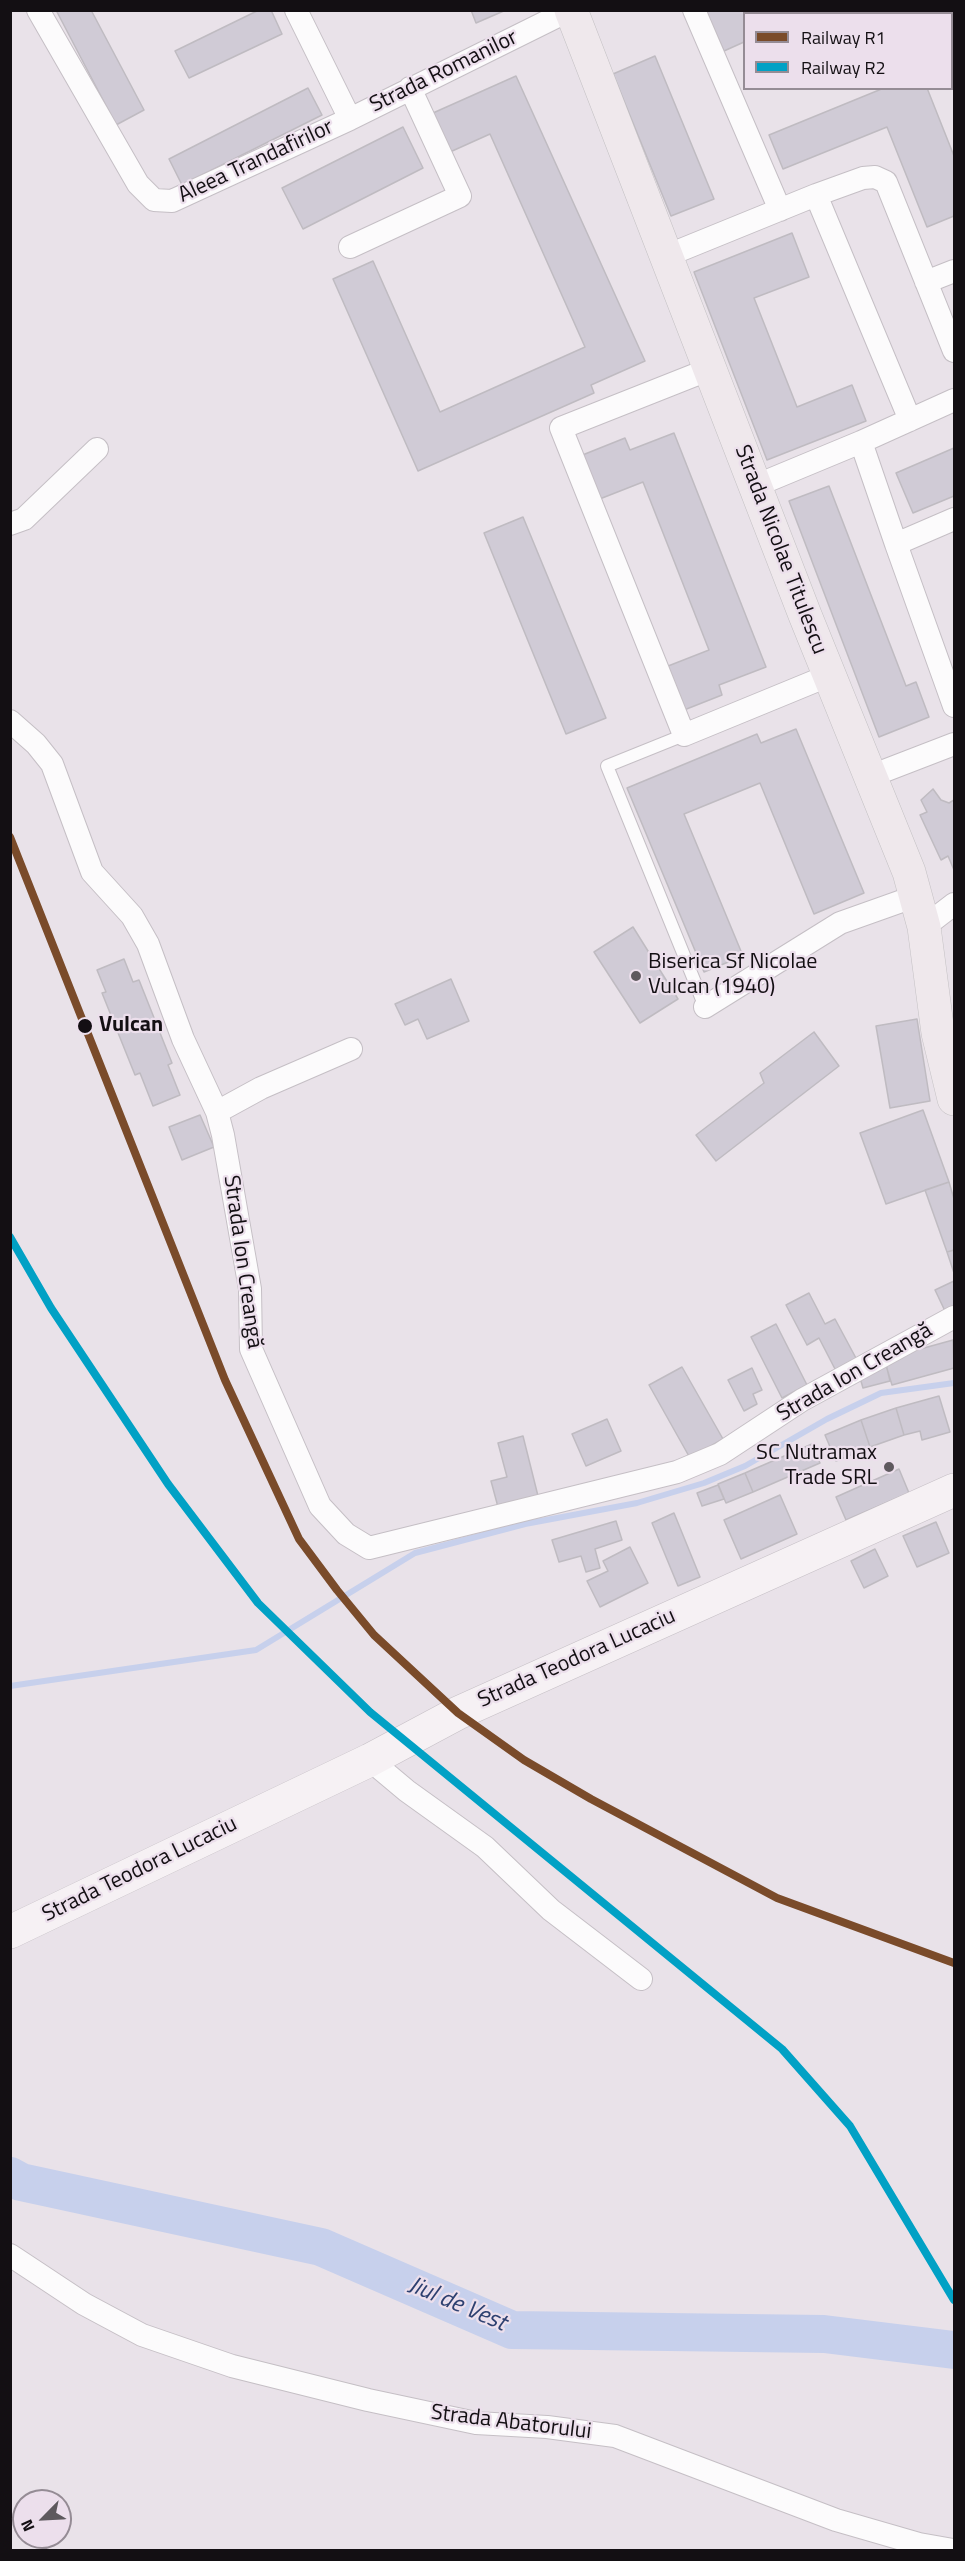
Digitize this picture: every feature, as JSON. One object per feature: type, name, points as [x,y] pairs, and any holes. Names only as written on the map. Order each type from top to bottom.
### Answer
[{"type":"main road","name":"Strada Nicolae Titulescu","points":[[570,10],[755,486],[906,862],[920,912],[938,1034],[952,1078]]},
{"type":"main road","name":"Strada Teodora Lucaciu","points":[[10,1932],[370,1760],[458,1713],[954,1490]]},
{"type":"street","name":"Aleea Trandafirilor","points":[[38,10],[138,184],[154,200],[171,201],[350,119],[296,10]]},
{"type":"street","name":"Strada Romanilor","points":[[350,119],[570,10]]},
{"type":"street","points":[[694,10],[780,210]]},
{"type":"street","points":[[350,247],[460,196],[410,88]]},
{"type":"street","points":[[666,256],[816,195],[863,178],[875,177],[886,182],[954,351]]},
{"type":"street","points":[[816,195],[910,420]]},
{"type":"street","points":[[926,282],[954,271]]},
{"type":"street","points":[[710,369],[561,428],[684,735],[830,675]]},
{"type":"street","points":[[755,486],[954,400]]},
{"type":"street","points":[[861,442],[896,544],[947,662],[954,706]]},
{"type":"street","points":[[10,524],[24,519],[97,449]]},
{"type":"street","points":[[896,544],[954,519]]},
{"type":"street","name":"Strada Ion Creangă","points":[[10,721],[36,744],[52,764],[92,873],[141,929],[183,1039],[217,1112],[250,1289],[251,1349],[320,1506],[346,1534],[369,1548],[677,1472],[720,1454],[802,1400],[954,1317]]},
{"type":"street","points":[[871,776],[954,744]]},
{"type":"street","points":[[705,1007],[840,922],[920,912],[954,904]]},
{"type":"street","points":[[217,1112],[261,1088],[351,1049]]},
{"type":"street","points":[[370,1760],[407,1791],[485,1847],[551,1910],[641,1979]]},
{"type":"street","name":"Strada Abatorului","points":[[10,2255],[84,2304],[142,2335],[232,2366],[368,2400],[476,2423],[547,2427],[615,2436],[836,2520],[919,2544],[953,2550]]},
{"type":"lane","points":[[684,735],[607,766],[705,1007]]},
{"type":"building","points":[[56,10],[91,10],[144,110],[116,125]]},
{"type":"building","points":[[259,10],[271,10],[282,34],[189,78],[175,51]]},
{"type":"building","points":[[471,10],[506,10],[476,23]]},
{"type":"building","points":[[705,10],[813,10],[810,12],[743,12],[743,42],[724,51]]},
{"type":"building","points":[[917,10],[954,10],[953,66],[953,12],[918,12]]},
{"type":"building","points":[[655,56],[714,199],[671,216],[613,74]]},
{"type":"building","points":[[516,76],[645,361],[591,385],[594,393],[418,471],[333,279],[373,261],[440,412],[585,347],[490,134],[450,152],[433,113]]},
{"type":"building","points":[[308,88],[322,115],[182,185],[169,159]]},
{"type":"building","points":[[879,90],[928,90],[954,156],[954,216],[927,227],[887,127],[783,169],[769,135]]},
{"type":"building","points":[[403,127],[423,168],[303,229],[282,188]]},
{"type":"building","points":[[792,233],[809,277],[754,298],[797,407],[852,385],[866,421],[767,460],[694,272]]},
{"type":"building","points":[[674,433],[766,667],[719,685],[722,695],[679,712],[663,668],[709,650],[643,482],[592,502],[575,458],[625,438],[630,450]]},
{"type":"building","points":[[954,448],[954,496],[913,513],[896,473]]},
{"type":"building","points":[[829,486],[906,686],[916,682],[929,717],[879,737],[789,501]]},
{"type":"building","points":[[523,517],[606,718],[566,734],[484,533]]},
{"type":"building","points":[[796,729],[864,893],[814,914],[760,783],[684,814],[743,956],[704,972],[627,788],[757,734],[761,743]]},
{"type":"building","points":[[933,789],[941,800],[949,803],[954,800],[954,870],[948,856],[941,860],[920,815],[927,812],[921,800]]},
{"type":"building","name":"Biserica Sf Nicolae Vulcan (1940)","points":[[633,927],[678,999],[640,1023],[594,952]]},
{"type":"building","points":[[124,959],[133,982],[139,980],[172,1063],[168,1065],[180,1095],[153,1106],[140,1073],[135,1075],[102,993],[106,992],[97,970]]},
{"type":"building","points":[[451,979],[469,1021],[427,1039],[418,1019],[405,1025],[395,1004]]},
{"type":"building","points":[[917,1019],[930,1101],[890,1108],[876,1026]]},
{"type":"building","points":[[814,1032],[839,1066],[716,1161],[696,1135],[764,1083],[760,1073]]},
{"type":"building","points":[[923,1110],[949,1182],[886,1204],[860,1133]]},
{"type":"building","points":[[200,1115],[214,1147],[182,1160],[169,1127]]},
{"type":"building","points":[[949,1182],[954,1199],[954,1250],[947,1252],[925,1190]]},
{"type":"building","points":[[954,1250],[954,1273],[947,1252]]},
{"type":"building","points":[[954,1281],[954,1307],[945,1311],[935,1290]]},
{"type":"building","points":[[809,1293],[825,1324],[835,1319],[857,1360],[836,1371],[819,1338],[807,1345],[786,1305]]},
{"type":"building","points":[[776,1324],[807,1385],[782,1398],[751,1337]]},
{"type":"building","points":[[953,1340],[954,1368],[892,1385],[884,1359]]},
{"type":"building","points":[[886,1364],[890,1381],[863,1388],[858,1371]]},
{"type":"building","points":[[682,1367],[723,1439],[690,1458],[649,1385]]},
{"type":"building","points":[[752,1368],[762,1390],[753,1394],[757,1404],[744,1411],[728,1380]]},
{"type":"building","points":[[939,1396],[950,1432],[922,1440],[920,1431],[904,1435],[896,1408]]},
{"type":"building","points":[[896,1408],[904,1435],[870,1447],[861,1420]]},
{"type":"building","points":[[607,1419],[621,1451],[586,1466],[572,1434]]},
{"type":"building","points":[[861,1420],[870,1447],[836,1461],[825,1435]]},
{"type":"building","points":[[523,1436],[538,1496],[498,1507],[491,1481],[507,1477],[498,1443]]},
{"type":"building","points":[[812,1444],[820,1463],[753,1492],[745,1473]]},
{"type":"building","points":[[899,1469],[909,1493],[846,1520],[836,1497]]},
{"type":"building","points":[[745,1473],[753,1492],[726,1503],[718,1484]]},
{"type":"building","points":[[718,1485],[724,1499],[702,1506],[697,1493]]},
{"type":"building","points":[[780,1495],[797,1534],[741,1559],[724,1520]]},
{"type":"building","points":[[674,1513],[700,1577],[678,1586],[652,1523]]},
{"type":"building","points":[[616,1521],[622,1540],[595,1549],[600,1568],[586,1572],[581,1556],[559,1562],[552,1540]]},
{"type":"building","points":[[936,1522],[949,1553],[917,1567],[903,1536]]},
{"type":"building","points":[[630,1547],[648,1583],[600,1607],[587,1581],[608,1571],[603,1561]]},
{"type":"building","points":[[875,1549],[888,1576],[864,1588],[851,1561]]},
{"type":"waterway","points":[[10,1686],[256,1650],[415,1553],[525,1524],[637,1503],[704,1483],[745,1466],[827,1419],[881,1393],[954,1383]]},
{"type":"waterway","name":"Jiul de Vest","points":[[10,2176],[21,2182],[321,2247],[512,2330],[824,2334],[954,2350]]},
{"type":"rail line","name":"R1","points":[[10,837],[225,1380],[299,1539],[374,1635],[458,1713],[524,1760],[591,1799],[777,1898],[954,1963]]},
{"type":"rail line","name":"R2","points":[[10,1237],[51,1308],[168,1484],[258,1603],[370,1712],[782,2049],[850,2126],[954,2300]]},
{"type":"place","name":"Biserica Sf Nicolae Vulcan (1940)","points":[[636,976]]},
{"type":"place","name":"Vulcan","points":[[85,1026]]},
{"type":"place","name":"SC Nutramax Trade SRL","points":[[889,1467]]}]
